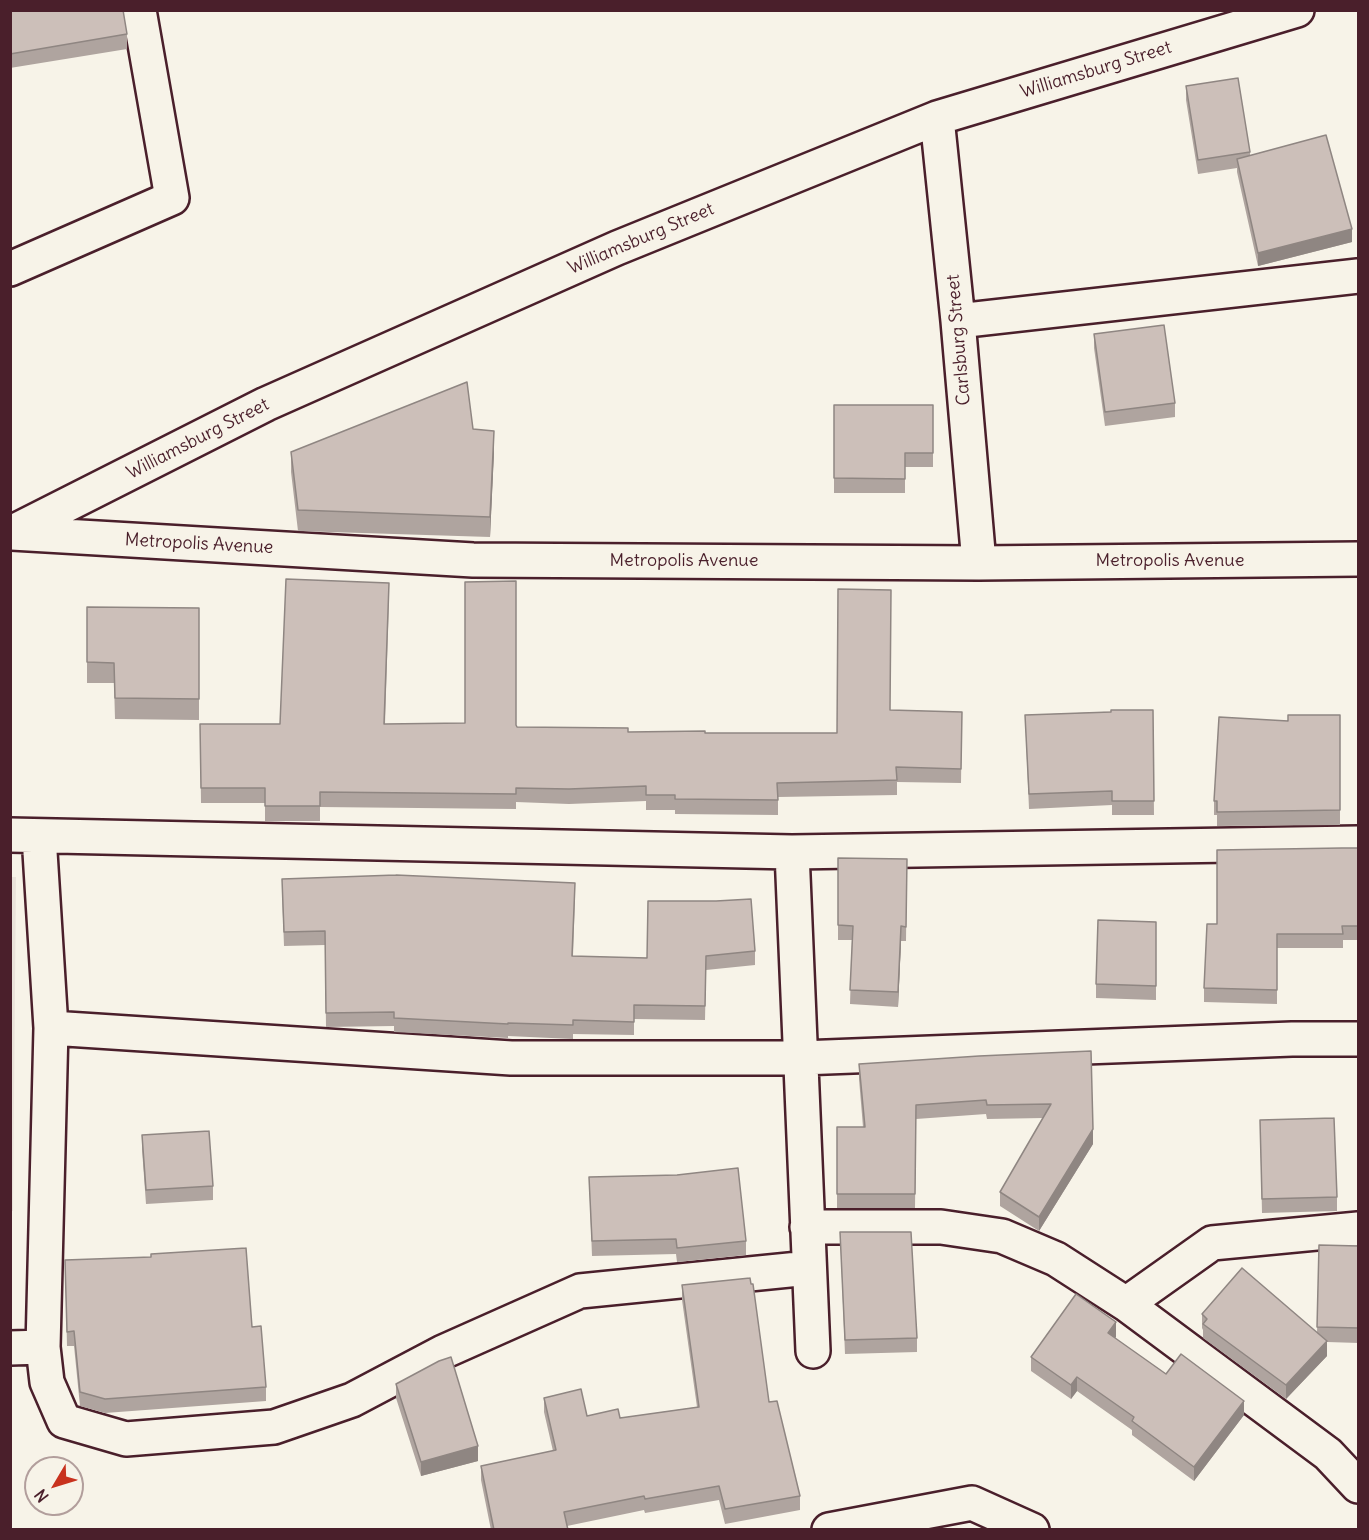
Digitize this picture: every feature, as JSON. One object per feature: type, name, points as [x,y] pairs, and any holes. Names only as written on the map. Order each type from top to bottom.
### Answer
[{"type":"street","points":[[10,269],[172,198],[139,10]]},
{"type":"street","name":"Williamsburg Street","points":[[11,533],[277,399],[617,248],[937,118],[1297,10]]},
{"type":"street","name":"Carlsburg Street","points":[[937,118],[979,562]]},
{"type":"street","points":[[958,321],[1359,276]]},
{"type":"street","name":"Metropolis Avenue","points":[[11,533],[473,560],[979,562],[1359,559]]},
{"type":"street","points":[[809,1268],[580,1291],[443,1352],[352,1400],[274,1427],[126,1439],[64,1421],[47,1382],[44,1347],[51,1028],[25,836],[792,852],[1359,843]]},
{"type":"street","points":[[792,852],[813,1351]]},
{"type":"street","points":[[51,1028],[511,1058],[801,1058],[1292,1039],[1359,1039]]},
{"type":"street","points":[[807,1227],[941,1227],[1002,1236],[1056,1259],[1343,1451],[1359,1486]]},
{"type":"street","points":[[1126,1304],[1212,1243],[1359,1228]]},
{"type":"street","points":[[10,1348],[44,1347]]},
{"type":"street","points":[[829,1530],[972,1503],[1032,1530]]},
{"type":"shaded area","points":[[11,877],[16,877],[13,1211],[10,1211]]},
{"type":"building","points":[[10,10],[123,10],[127,34],[10,54]]},
{"type":"building","points":[[1238,78],[1250,152],[1198,160],[1186,86]]},
{"type":"building","points":[[1326,135],[1352,229],[1258,253],[1237,159]]},
{"type":"building","points":[[1164,325],[1175,403],[1105,412],[1094,334]]},
{"type":"building","points":[[467,382],[473,429],[494,431],[490,517],[298,510],[291,452]]},
{"type":"building","points":[[834,405],[933,405],[933,453],[905,453],[905,479],[834,478]]},
{"type":"building","points":[[286,579],[389,583],[384,724],[465,723],[465,582],[516,581],[517,727],[628,728],[628,732],[837,733],[838,589],[891,590],[890,710],[962,712],[961,769],[896,767],[897,780],[777,783],[778,800],[675,799],[675,795],[646,795],[646,786],[569,789],[516,788],[516,794],[320,792],[320,806],[265,806],[265,788],[201,788],[200,724],[280,724]]},
{"type":"building","points":[[87,607],[199,608],[199,699],[115,698],[114,663],[87,662]]},
{"type":"building","points":[[1111,710],[1153,710],[1154,801],[1112,801],[1112,791],[1029,794],[1025,715],[1111,712]]},
{"type":"building","points":[[1288,715],[1340,715],[1340,810],[1217,812],[1217,801],[1214,801],[1219,717],[1288,721]]},
{"type":"building","points":[[1359,848],[1359,926],[1342,926],[1343,934],[1277,934],[1277,990],[1204,988],[1207,924],[1217,924],[1217,850]]},
{"type":"building","points":[[838,858],[907,859],[906,927],[901,926],[898,992],[850,990],[853,926],[838,925]]},
{"type":"building","points":[[396,875],[575,883],[572,956],[647,958],[648,901],[751,899],[755,951],[706,956],[705,1006],[634,1005],[634,1022],[573,1020],[573,1025],[508,1024],[394,1018],[394,1012],[326,1013],[325,931],[284,932],[282,879]]},
{"type":"building","points":[[1098,920],[1156,922],[1156,986],[1096,984]]},
{"type":"building","points":[[1091,1051],[1093,1129],[1039,1217],[1000,1192],[1051,1104],[987,1105],[986,1100],[916,1105],[915,1194],[837,1194],[837,1127],[865,1127],[859,1064]]},
{"type":"building","points":[[1334,1118],[1337,1197],[1262,1199],[1260,1120]]},
{"type":"building","points":[[209,1131],[213,1186],[146,1190],[142,1135]]},
{"type":"building","points":[[738,1168],[746,1241],[677,1248],[676,1239],[592,1241],[589,1177],[677,1175]]},
{"type":"building","points":[[840,1232],[911,1232],[917,1338],[845,1340]]},
{"type":"building","points":[[1319,1245],[1359,1246],[1359,1328],[1317,1327]]},
{"type":"building","points":[[246,1248],[252,1327],[261,1326],[266,1387],[105,1399],[80,1392],[74,1331],[67,1332],[65,1260],[151,1257],[151,1254]]},
{"type":"building","points":[[1242,1268],[1327,1341],[1286,1385],[1203,1324],[1207,1319],[1202,1314]]},
{"type":"building","points":[[750,1278],[753,1284],[769,1402],[777,1401],[800,1496],[725,1509],[719,1486],[645,1499],[644,1496],[564,1512],[568,1530],[494,1530],[481,1466],[556,1450],[544,1398],[581,1389],[587,1416],[618,1409],[620,1418],[699,1407],[682,1285]]},
{"type":"building","points":[[1076,1294],[1116,1322],[1108,1333],[1166,1374],[1181,1354],[1244,1401],[1194,1467],[1132,1421],[1134,1417],[1077,1377],[1071,1385],[1031,1357]]},
{"type":"building","points":[[451,1357],[478,1446],[421,1462],[396,1384]]}]
